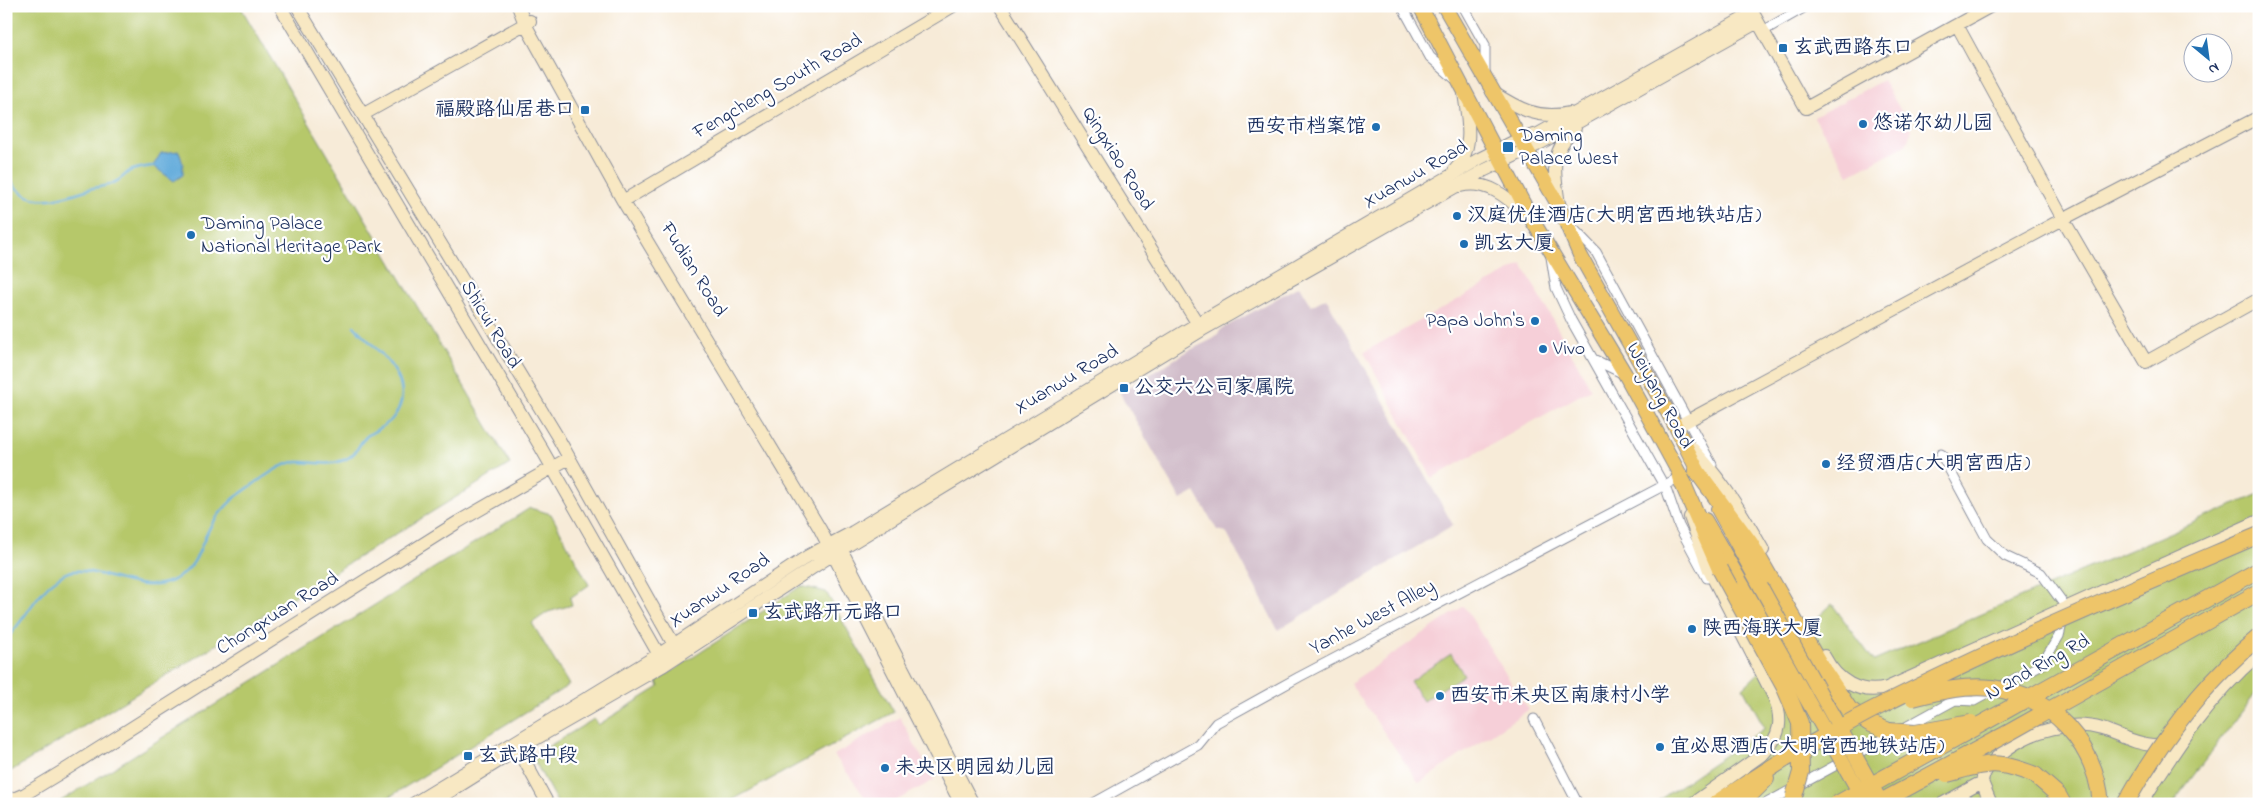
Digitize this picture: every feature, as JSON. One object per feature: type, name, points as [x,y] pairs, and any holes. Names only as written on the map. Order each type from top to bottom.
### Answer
[{"type":"highway","points":[[1696,470],[1750,542],[1821,667],[1849,708],[1870,723],[1889,731],[1915,733],[1936,731],[1988,720]]},
{"type":"highway","points":[[1678,478],[1720,568],[1785,688],[1800,723],[1801,772],[1794,796],[1789,804]]},
{"type":"highway","points":[[1715,804],[1785,760],[1877,708],[2059,622],[2259,535]]},
{"type":"highway","name":"N 2nd Ring Rd","points":[[1837,804],[2259,570]]},
{"type":"highway","name":"N 2nd Ring Rd","points":[[1876,804],[2259,592]]},
{"type":"highway","points":[[2125,804],[2142,774],[2201,694],[2259,637]]},
{"type":"highway","points":[[1877,708],[1927,694],[1971,687],[1992,688],[2024,697],[2056,715],[2077,737],[2090,760],[2100,791],[2101,804]]},
{"type":"highway","points":[[1741,804],[1785,760]]},
{"type":"highway","points":[[1918,782],[1990,762],[2011,766],[2035,775],[2058,795],[2063,804]]},
{"type":"main road","name":"Weiyang Road","points":[[1420,6],[1461,86],[1500,155],[1532,220],[1624,374],[1664,446],[1678,478],[1744,588],[1866,804]]},
{"type":"main road","name":"Weiyang Road","points":[[1444,6],[1484,78],[1560,206],[1580,255],[1677,431],[1696,470],[1882,804]]},
{"type":"street","name":"Shicui Road","points":[[280,6],[552,467],[661,660]]},
{"type":"street","name":"Shicui Road","points":[[297,6],[364,114],[569,458],[677,649]]},
{"type":"street","name":"Fengcheng South Road","points":[[625,199],[953,6]]},
{"type":"street","name":"Qingxiao Road","points":[[1000,6],[1200,327]]},
{"type":"street","points":[[1402,6],[1430,57],[1461,86],[1469,129],[1465,156],[1453,172],[1436,184]]},
{"type":"street","points":[[1463,6],[1485,45],[1484,78]]},
{"type":"street","points":[[1807,6],[1758,22],[1806,108],[1990,6]]},
{"type":"street","points":[[364,114],[524,17]]},
{"type":"street","name":"Fudian Road","points":[[524,17],[625,199],[834,548]]},
{"type":"street","name":"Xuanwu Road","points":[[413,804],[661,660],[808,556],[834,548],[1436,184],[1584,114],[1758,22]]},
{"type":"street","points":[[1957,25],[2063,219],[2146,362],[2259,299]]},
{"type":"street","points":[[1492,91],[1517,107],[1539,115],[1584,114]]},
{"type":"street","points":[[1560,206],[1555,159],[1567,135],[1584,114]]},
{"type":"street","points":[[2259,117],[2063,219],[1689,420],[1677,431],[1706,461],[1737,504],[1829,665],[1853,687],[1871,690],[1887,688],[2259,522]]},
{"type":"street","name":"Xuanwu Road","points":[[1200,327],[1448,191],[1500,155]]},
{"type":"street","points":[[1448,191],[1462,186],[1484,186],[1502,194],[1532,220]]},
{"type":"street","points":[[1568,223],[1596,252],[1689,420],[1718,478]]},
{"type":"street","points":[[1549,249],[1556,288],[1593,359],[1664,486],[1688,544],[1708,579],[1722,596]]},
{"type":"street","points":[[1646,375],[1648,347]]},
{"type":"street","points":[[1593,359],[1624,374]]},
{"type":"street","points":[[1941,454],[1987,539],[2005,556],[2040,573],[2066,607]]},
{"type":"street","name":"Chongxuan Road","points":[[9,802],[26,794],[68,768],[458,522],[569,458]]},
{"type":"street","points":[[1678,478],[1709,570],[1774,697],[1781,725],[1772,745],[1764,754],[1692,804]]},
{"type":"street","name":"Yanhe West Alley","points":[[1092,804],[1198,745],[1216,723],[1299,677],[1678,478]]},
{"type":"street","points":[[834,548],[962,804]]},
{"type":"street","points":[[834,548],[973,804]]},
{"type":"street","points":[[1765,804],[1955,700],[1974,701],[2042,664],[2059,636],[2066,607]]},
{"type":"street","points":[[2141,804],[2180,742],[2216,695],[2259,654]]},
{"type":"street","points":[[1534,719],[1578,804]]},
{"type":"street","points":[[1942,804],[1982,782],[1989,766],[2011,747],[2042,731],[2086,726],[2115,734],[2131,741],[2153,745],[2180,742]]},
{"type":"street","points":[[516,745],[548,804]]},
{"type":"street","name":"Xuanwu Road","points":[[430,804],[516,745]]},
{"type":"street","points":[[1982,782],[1990,804]]},
{"type":"shaded area","name":"悠诺尔幼儿园","points":[[1883,80],[1912,130],[1906,145],[1849,175],[1814,117]]},
{"type":"shaded area","points":[[1522,264],[1591,389],[1432,478],[1364,352]]},
{"type":"shaded area","points":[[1299,286],[1311,306],[1326,298],[1453,525],[1278,630],[1226,532],[1217,530],[1195,492],[1181,500],[1120,393],[1188,351],[1213,339],[1222,329]]},
{"type":"shaded area","name":"西安市未央区南康村小学","points":[[1464,606],[1528,710],[1419,783],[1350,683]]},
{"type":"shaded area","name":"未央区明园幼儿园","points":[[900,717],[934,780],[890,804],[870,804],[834,755]]},
{"type":"green space","name":"Daming Palace National Heritage Park","points":[[6,6],[240,6],[510,464],[6,774]]},
{"type":"green space","points":[[2259,494],[2259,689],[2172,804],[1653,804],[1765,728],[1743,688],[1832,604],[1874,661]]},
{"type":"green space","points":[[530,508],[551,514],[589,585],[570,598],[572,605],[548,612],[532,623],[569,685],[378,804],[56,804]]},
{"type":"green space","points":[[801,586],[826,592],[894,712],[725,804],[558,804],[534,760],[536,759],[536,754],[594,719],[598,725],[659,687],[657,681]]},
{"type":"green space","points":[[1451,654],[1464,675],[1423,701],[1410,681]]},
{"type":"water","points":[[179,151],[183,164],[183,175],[174,181],[153,166],[161,153]]},
{"type":"waterway","points":[[6,174],[22,193],[31,198],[51,199],[108,185],[119,180],[130,171],[153,166]]},
{"type":"waterway","points":[[6,639],[46,588],[64,574],[74,571],[86,571],[143,585],[157,585],[171,581],[189,569],[209,529],[231,501],[258,481],[289,463],[332,463],[353,455],[367,436],[392,419],[400,406],[402,393],[399,380],[393,368],[354,326]]},
{"type":"place","name":"玄武西路东口","points":[[1783,48]]},
{"type":"place","name":"福殿路仙居巷口","points":[[585,110]]},
{"type":"place","name":"悠诺尔幼儿园","points":[[1863,124]]},
{"type":"place","name":"西安市档案馆","points":[[1376,127]]},
{"type":"place","name":"Daming Palace West","points":[[1508,147]]},
{"type":"place","name":"汉庭优佳酒店(大明宫西地铁站店)","points":[[1457,216]]},
{"type":"place","name":"Daming Palace National Heritage Park","points":[[191,235]]},
{"type":"place","name":"凯玄大厦","points":[[1464,244]]},
{"type":"place","name":"Papa John's","points":[[1535,321]]},
{"type":"place","name":"Vivo","points":[[1543,349]]},
{"type":"place","name":"公交六公司家属院","points":[[1124,388]]},
{"type":"place","name":"经贸酒店(大明宫西店)","points":[[1826,464]]},
{"type":"place","name":"玄武路开元路口","points":[[753,613]]},
{"type":"place","name":"陕西海联大厦","points":[[1692,629]]},
{"type":"place","name":"西安市未央区南康村小学","points":[[1440,696]]},
{"type":"place","name":"宜必思酒店(大明宫西地铁站店)","points":[[1660,747]]},
{"type":"place","name":"玄武路中段","points":[[468,756]]},
{"type":"place","name":"未央区明园幼儿园","points":[[885,768]]}]
